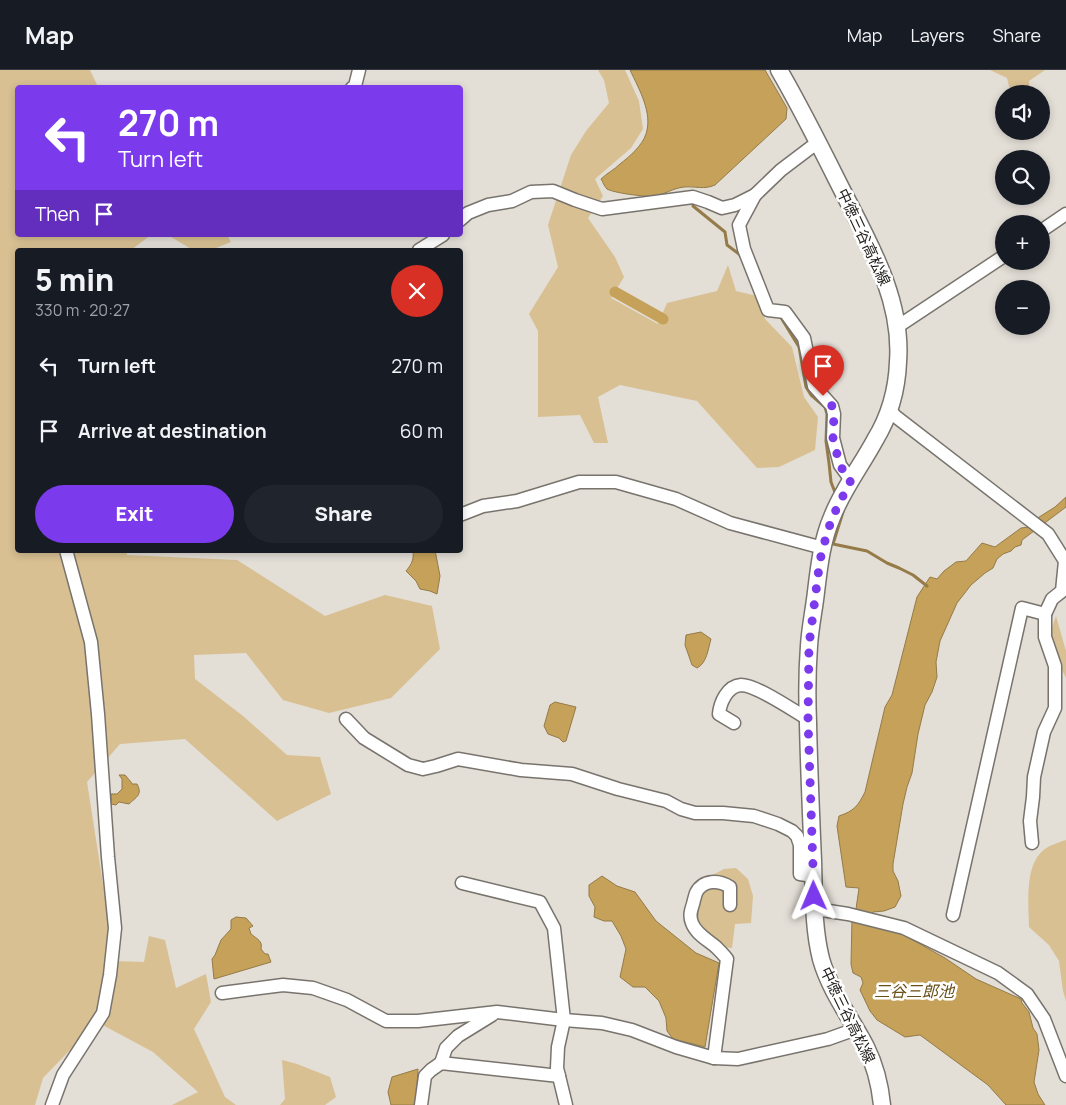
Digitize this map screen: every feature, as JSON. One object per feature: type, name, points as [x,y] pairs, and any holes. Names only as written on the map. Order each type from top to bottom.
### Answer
[{"type":"main road","name":"中徳三谷高松線","points":[[779,70],[795,97],[878,263],[890,292],[899,343],[897,379],[889,409],[877,438],[851,480],[832,518],[823,548],[809,645],[808,720],[814,912],[818,948],[827,977],[866,1048],[873,1065],[878,1080],[882,1105]]},
{"type":"street","points":[[355,85],[358,70]]},
{"type":"street","points":[[463,218],[488,205],[512,201],[532,192],[553,192],[602,209],[693,197],[722,208],[736,205],[755,195],[781,170],[818,142]]},
{"type":"street","points":[[755,195],[739,225],[744,249],[768,310],[784,312],[804,338],[814,386],[832,406],[834,414],[833,438],[840,466],[851,480]]},
{"type":"street","points":[[1050,225],[1066,214]]},
{"type":"street","points":[[422,248],[440,237]]},
{"type":"street","points":[[897,327],[995,262]]},
{"type":"street","points":[[889,409],[1048,534],[1066,561],[1064,592],[1052,599],[1045,614],[1045,637],[1055,666],[1055,708],[1044,732],[1034,777],[1030,822],[1032,843]]},
{"type":"street","points":[[463,514],[483,506],[517,500],[579,482],[616,482],[676,499],[730,523],[823,548]]},
{"type":"street","points":[[52,1105],[63,1075],[103,1012],[110,975],[115,928],[91,642],[67,553]]},
{"type":"street","points":[[953,914],[1022,608],[1045,614]]},
{"type":"street","points":[[734,723],[719,714],[720,706],[729,690],[740,685],[753,688],[777,700],[808,720]]},
{"type":"street","points":[[346,719],[364,738],[408,765],[423,769],[458,759],[521,770],[572,774],[618,790],[666,801],[695,814],[723,813],[754,816],[778,824],[792,831],[797,836],[800,845],[800,874],[813,876]]},
{"type":"street","points":[[714,1058],[727,959],[700,935],[692,923],[690,914],[696,892],[708,882],[717,882],[730,887],[730,904]]},
{"type":"street","points":[[462,883],[540,902],[554,928],[564,1020],[558,1047],[557,1068],[566,1105]]},
{"type":"street","points":[[814,912],[822,910],[848,914],[904,928],[998,973],[1026,994],[1044,1019],[1066,1076]]},
{"type":"street","points":[[222,993],[283,985],[313,988],[347,1000],[386,1021],[418,1021],[497,1012],[602,1023],[632,1030],[676,1047],[714,1058],[747,1057],[828,1039],[856,1029]]},
{"type":"street","points":[[422,1105],[425,1076],[441,1063],[446,1048],[458,1036],[497,1012]]},
{"type":"street","points":[[441,1063],[559,1076]]},
{"type":"shaded area","points":[[0,70],[90,70],[97,85],[15,85],[15,237],[148,237],[134,248],[15,248],[15,553],[127,553],[127,555],[237,560],[325,616],[385,595],[432,606],[440,649],[391,698],[329,713],[283,700],[246,653],[194,655],[195,679],[243,716],[287,755],[320,757],[331,794],[277,821],[185,739],[120,744],[87,782],[115,961],[144,962],[149,936],[165,940],[176,988],[206,974],[211,1002],[194,1029],[225,1097],[236,1105],[172,1105],[198,1092],[153,1052],[97,1022],[43,1078],[35,1105],[0,1105]]},
{"type":"shaded area","points":[[598,70],[625,70],[639,101],[643,129],[631,148],[595,179],[603,196],[588,218],[615,257],[624,277],[611,298],[658,324],[667,303],[717,291],[728,265],[736,291],[757,296],[765,319],[792,347],[804,397],[818,417],[815,450],[779,467],[757,468],[697,401],[620,385],[598,397],[608,443],[594,443],[580,415],[538,417],[538,331],[529,314],[558,267],[548,225],[571,155],[586,131],[609,103],[604,80]]},
{"type":"shaded area","points":[[990,70],[1045,70],[1029,81],[1029,85],[1009,85],[1007,78]]},
{"type":"shaded area","points":[[171,237],[228,237],[231,242],[216,248],[190,248]]},
{"type":"shaded area","points":[[1056,616],[1066,651],[1066,678],[1055,656],[1050,633]]},
{"type":"shaded area","points":[[1066,840],[1066,1001],[1059,961],[1049,945],[1029,927],[1028,895],[1031,872],[1034,862],[1040,853],[1050,846]]},
{"type":"shaded area","points":[[736,868],[748,879],[753,896],[751,923],[735,924],[732,948],[719,947],[692,920],[694,907],[711,876],[724,869]]},
{"type":"shaded area","points":[[282,1060],[330,1077],[336,1097],[325,1105],[280,1105],[285,1099]]},
{"type":"water","points":[[630,70],[765,70],[787,108],[786,119],[715,185],[700,188],[680,188],[654,196],[630,194],[607,189],[601,179],[639,147],[648,126],[644,101]]},
{"type":"water","name":"三谷三郎池","points":[[1066,497],[1066,507],[1022,540],[1021,545],[997,559],[993,568],[971,585],[957,603],[940,641],[936,662],[937,677],[925,705],[912,773],[903,804],[893,864],[893,871],[898,881],[901,896],[895,907],[873,912],[870,916],[945,958],[976,979],[1021,999],[1029,1012],[1033,1028],[1037,1034],[1039,1050],[1034,1082],[1038,1094],[1045,1105],[1006,1105],[988,1085],[920,1035],[905,1037],[877,1020],[870,1011],[860,990],[863,983],[861,977],[853,973],[851,964],[852,919],[856,909],[859,888],[846,887],[837,826],[839,816],[855,807],[865,792],[885,707],[892,695],[917,597],[930,577],[937,579],[956,562],[966,561],[982,543],[995,547],[1021,528],[1029,527],[1036,519],[1055,507]]},
{"type":"water","points":[[413,553],[436,553],[440,576],[437,594],[420,589],[416,581],[406,571],[410,566]]},
{"type":"water","points":[[701,632],[711,639],[705,659],[697,668],[692,665],[685,645],[686,635]]},
{"type":"water","points":[[555,702],[576,707],[566,741],[563,742],[559,738],[548,734],[544,726],[550,705]]},
{"type":"water","points":[[119,775],[125,775],[132,784],[137,784],[139,788],[138,796],[129,804],[119,802],[116,805],[111,804],[111,794],[117,794],[122,789],[122,779]]},
{"type":"water","points":[[602,876],[617,886],[635,892],[656,921],[696,953],[719,963],[705,1047],[673,1039],[667,1031],[666,1018],[659,1001],[645,987],[633,987],[620,977],[626,949],[612,921],[604,921],[594,917],[595,907],[589,896],[589,885]]},
{"type":"water","points":[[236,917],[246,918],[253,926],[249,928],[251,934],[260,942],[261,949],[265,954],[268,954],[271,962],[214,979],[212,959],[221,940],[231,929],[231,920]]},
{"type":"water","points":[[418,1069],[416,1105],[391,1105],[388,1092],[392,1077]]},
{"type":"waterway","points":[[693,201],[693,206],[725,232],[727,245],[741,257]]},
{"type":"waterway","points":[[615,292],[663,319]]},
{"type":"waterway","points":[[780,316],[799,347],[806,387],[811,395],[825,407],[827,414],[826,441],[831,482],[836,495]]},
{"type":"waterway","points":[[842,510],[833,544],[867,551],[913,575],[927,586]]},
{"type":"route","points":[[814,896],[808,720],[809,645],[820,560],[832,518],[851,480],[840,466],[833,438],[834,414],[832,406],[823,396]]}]
